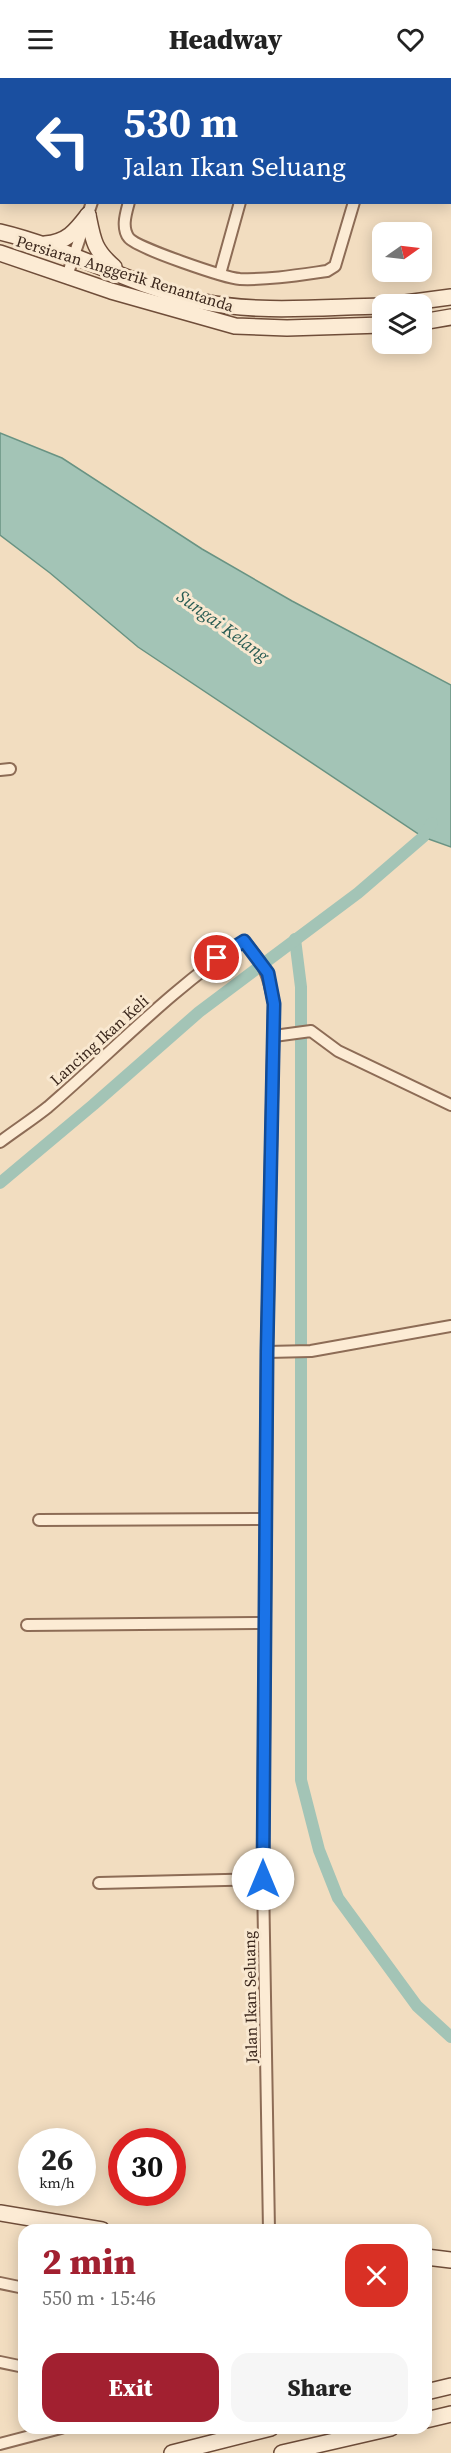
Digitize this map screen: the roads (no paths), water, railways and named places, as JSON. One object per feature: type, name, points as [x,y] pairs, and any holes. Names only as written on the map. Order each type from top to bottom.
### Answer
[{"type":"main road","points":[[43,244],[58,243],[69,238],[90,209]]},
{"type":"main road","points":[[90,209],[94,245],[99,254],[125,277]]},
{"type":"main road","name":"Persiaran Anggerik Renantanda","points":[[0,232],[43,244],[125,277],[199,301],[241,308],[372,306]]},
{"type":"main road","name":"Persiaran Anggerik Renantanda","points":[[0,253],[111,291],[235,326],[287,328],[372,325]]},
{"type":"main road","points":[[432,300],[451,297]]},
{"type":"main road","points":[[432,320],[451,317]]},
{"type":"main road","points":[[0,2213],[66,2224]]},
{"type":"main road","points":[[432,2258],[451,2260]]},
{"type":"main road","points":[[432,2391],[451,2386]]},
{"type":"main road","points":[[432,2419],[451,2414]]},
{"type":"main road","points":[[172,2453],[248,2434]]},
{"type":"main road","points":[[282,2453],[365,2434]]},
{"type":"street","points":[[129,204],[125,222],[128,237],[139,244],[237,279],[327,272],[335,266],[339,257],[353,204]]},
{"type":"street","points":[[220,274],[239,204]]},
{"type":"street","points":[[67,276],[90,209]]},
{"type":"street","name":"Jalan Ikan Seluang","points":[[217,958],[244,941],[268,973],[274,1004],[264,1623],[263,1879],[269,2224]]},
{"type":"street","name":"Lancing Ikan Keli","points":[[0,1142],[46,1108],[185,982],[217,958]]},
{"type":"street","points":[[274,1036],[290,1032],[311,1031],[348,1056],[451,1105]]},
{"type":"street","points":[[267,1352],[311,1351],[451,1326]]},
{"type":"street","points":[[39,1520],[265,1519]]},
{"type":"street","points":[[27,1625],[264,1623]]},
{"type":"street","points":[[99,1883],[263,1879]]},
{"type":"street","points":[[0,2283],[18,2287]]},
{"type":"street","points":[[0,2362],[18,2366]]},
{"type":"street","points":[[0,2444],[31,2434]]},
{"type":"water","name":"Sungai Kelang","points":[[0,433],[62,458],[202,549],[292,601],[451,685],[451,847],[423,837],[138,647],[50,573],[0,535]]},
{"type":"waterway","points":[[0,1183],[199,1012],[358,893],[423,837],[432,823]]},
{"type":"waterway","points":[[295,939],[301,987],[301,1780],[319,1850],[338,1898],[417,2006],[451,2037]]}]
